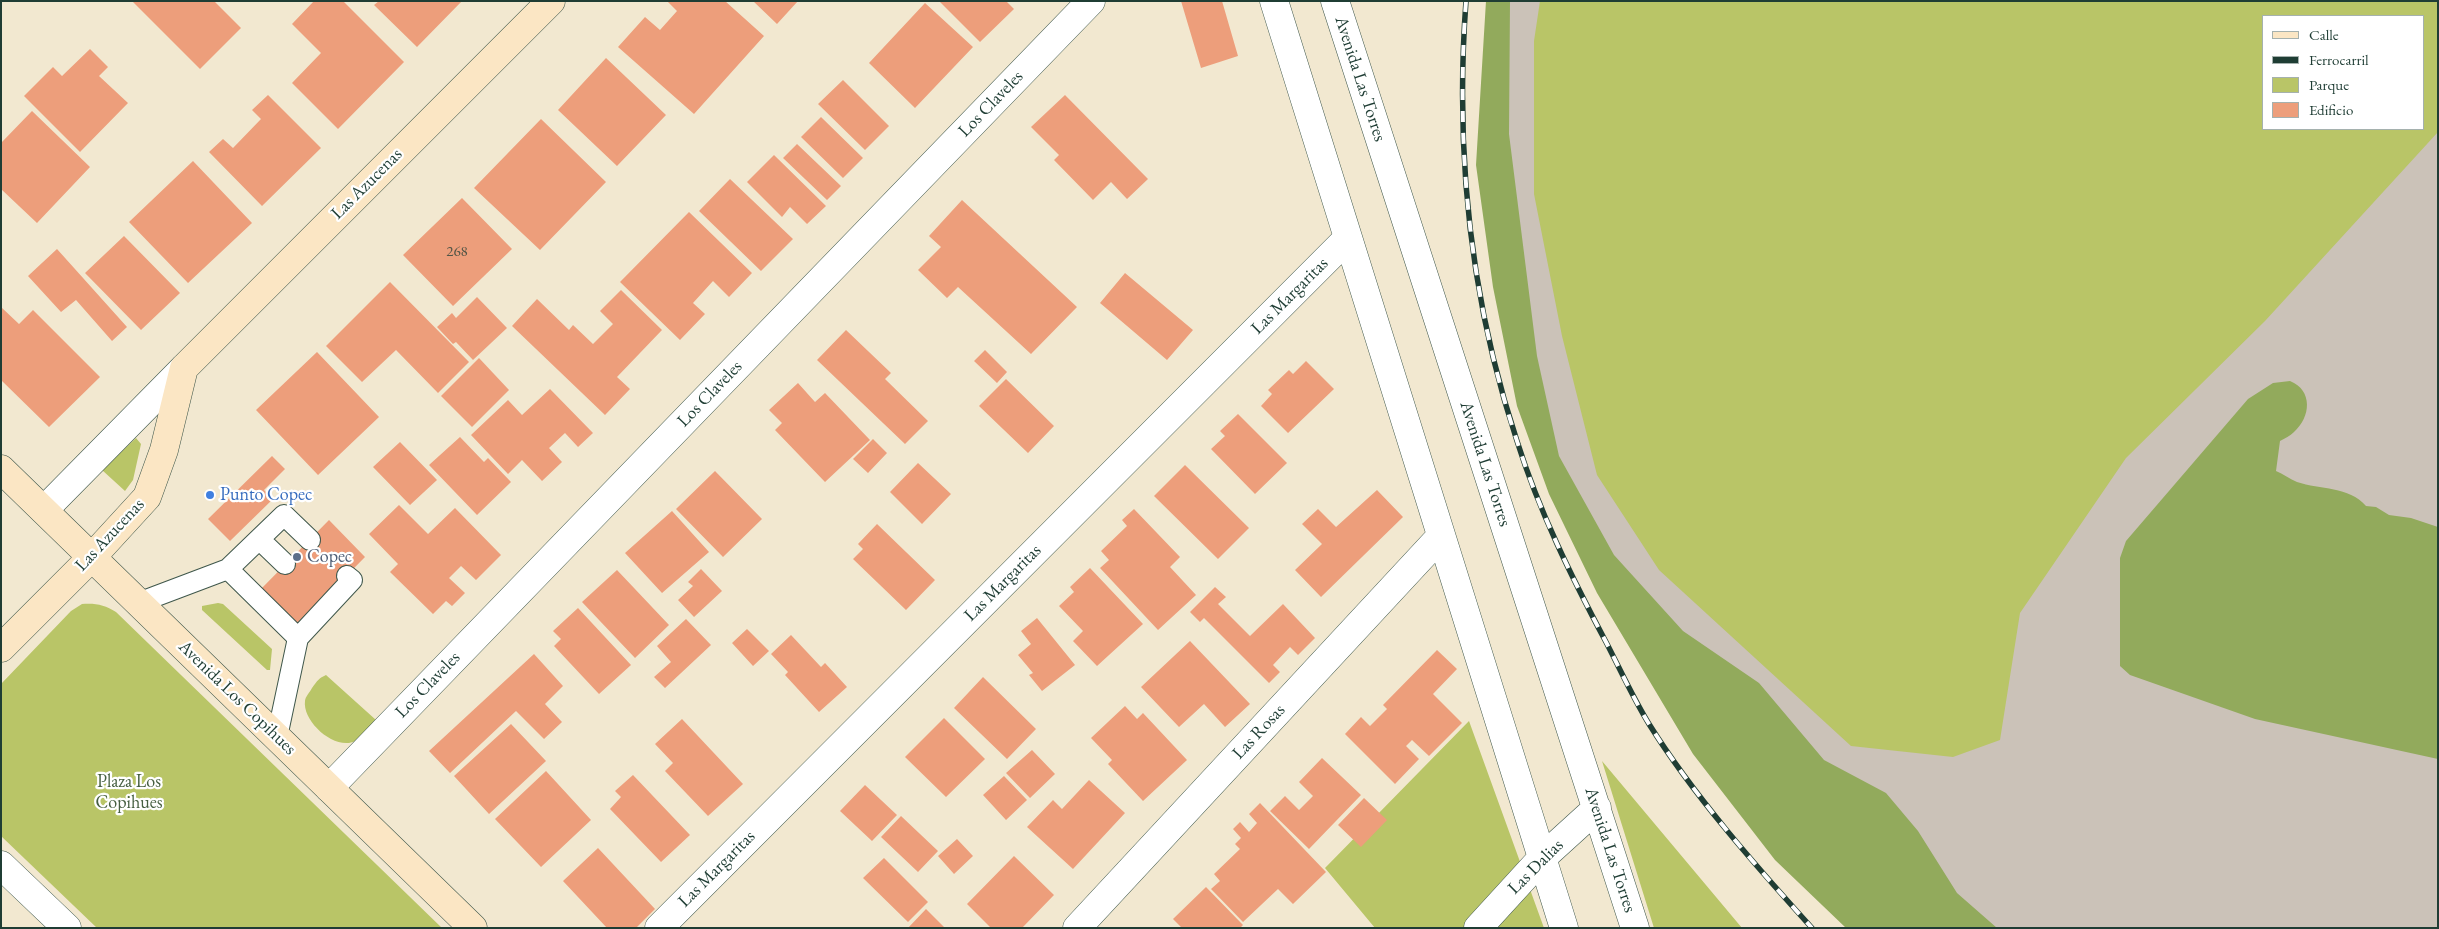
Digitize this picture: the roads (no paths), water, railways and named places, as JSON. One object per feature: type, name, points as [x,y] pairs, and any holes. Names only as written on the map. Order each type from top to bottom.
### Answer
[{"type":"street","name":"Las Azucenas","points":[[44,510],[551,1]]},
{"type":"street","name":"Los Claveles","points":[[329,788],[1091,1]]},
{"type":"street","points":[[1274,1],[1564,928]]},
{"type":"street","name":"Avenida Las Torres","points":[[1335,1],[1635,928]]},
{"type":"street","name":"Las Margaritas","points":[[659,928],[1348,238]]},
{"type":"street","name":"Las Azucenas","points":[[1,648],[92,557],[147,497],[164,450],[184,368]]},
{"type":"street","name":"Avenida Los Copihues","points":[[1,469],[473,928]]},
{"type":"street","name":"Las Rosas","points":[[1077,928],[1441,536]]},
{"type":"street","name":"Las Dalias","points":[[1478,928],[1542,858],[1597,808]]},
{"type":"street","points":[[1,865],[67,928]]},
{"type":"lane","points":[[138,602],[228,569],[284,515],[310,540]]},
{"type":"lane","points":[[259,539],[285,564]]},
{"type":"lane","points":[[228,569],[298,638]]},
{"type":"lane","points":[[277,737],[298,638],[325,603],[352,580],[347,576]]},
{"type":"railway","points":[[1466,1],[1463,57],[1465,168],[1477,279],[1501,387],[1535,493],[1569,569],[1649,724],[1705,804],[1747,855],[1812,928]]},
{"type":"place","name":"Punto Copec","points":[[210,495]]},
{"type":"place","name":"Copec","points":[[297,557]]},
{"type":"park label","name":"Plaza Los Copihues","points":[[129,792]]}]
